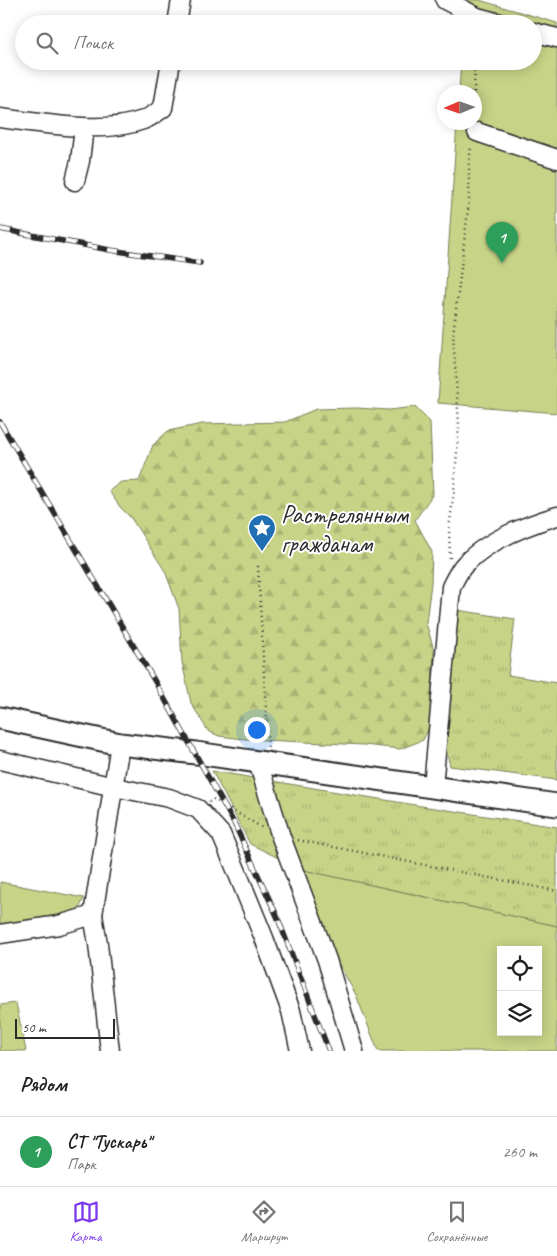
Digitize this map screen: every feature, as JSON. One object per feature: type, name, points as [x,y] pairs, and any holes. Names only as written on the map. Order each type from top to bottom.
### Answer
[{"type":"main road","points":[[0,718],[120,744],[557,805]]},
{"type":"street","points":[[178,15],[180,0]]},
{"type":"street","points":[[444,0],[473,15]]},
{"type":"street","points":[[542,34],[557,38]]},
{"type":"street","points":[[0,118],[84,128],[124,125],[144,120],[163,108],[169,70]]},
{"type":"street","points":[[75,181],[80,161],[84,128]]},
{"type":"street","points":[[478,132],[557,159]]},
{"type":"street","points":[[433,787],[451,587],[463,565],[480,550],[540,521],[557,516]]},
{"type":"street","points":[[110,1051],[93,915],[120,744]]},
{"type":"street","points":[[0,760],[169,798],[198,809],[221,834],[232,859],[291,1011],[300,1051]]},
{"type":"street","points":[[264,763],[281,837],[327,960],[354,1051]]},
{"type":"street","points":[[0,934],[59,925],[93,915]]},
{"type":"path","points":[[474,85],[475,70]]},
{"type":"path","points":[[451,561],[449,529],[459,425],[453,334],[469,202],[469,164],[472,142],[478,132]]},
{"type":"path","points":[[258,566],[264,763]]},
{"type":"path","points":[[198,809],[213,799],[251,822],[281,837],[557,891]]},
{"type":"green space","points":[[465,0],[479,0],[530,15],[464,15]]},
{"type":"green space","points":[[542,19],[557,23],[557,413],[438,403],[457,130],[482,130],[482,85],[459,85],[460,70],[542,70]]},
{"type":"green space","points":[[415,407],[430,422],[433,494],[415,520],[432,552],[431,583],[426,623],[434,650],[430,726],[423,740],[400,749],[364,745],[244,739],[219,736],[208,731],[191,703],[182,662],[179,609],[165,571],[131,518],[120,507],[109,491],[121,482],[139,481],[153,445],[168,431],[202,424],[285,422],[316,409],[357,408],[389,410]]},
{"type":"green space","points":[[457,610],[515,619],[508,675],[557,683],[557,780],[450,766],[445,745]]},
{"type":"green space","points":[[212,771],[557,827],[557,926],[303,870],[250,844]]},
{"type":"green space","points":[[303,870],[557,926],[557,1051],[378,1051],[356,995],[331,950]]},
{"type":"green space","points":[[0,882],[84,898],[78,911],[55,921],[0,927]]},
{"type":"green space","points":[[16,1003],[26,1051],[0,1051],[0,1005]]},
{"type":"railway","points":[[0,229],[110,250],[200,263]]},
{"type":"railway","points":[[0,422],[154,680],[234,823],[277,916],[329,1051]]},
{"type":"place","name":"СТ \"Тускарь\"","points":[[502,263]]},
{"type":"place","name":"Растрелянным гражданам","points":[[262,552]]}]
